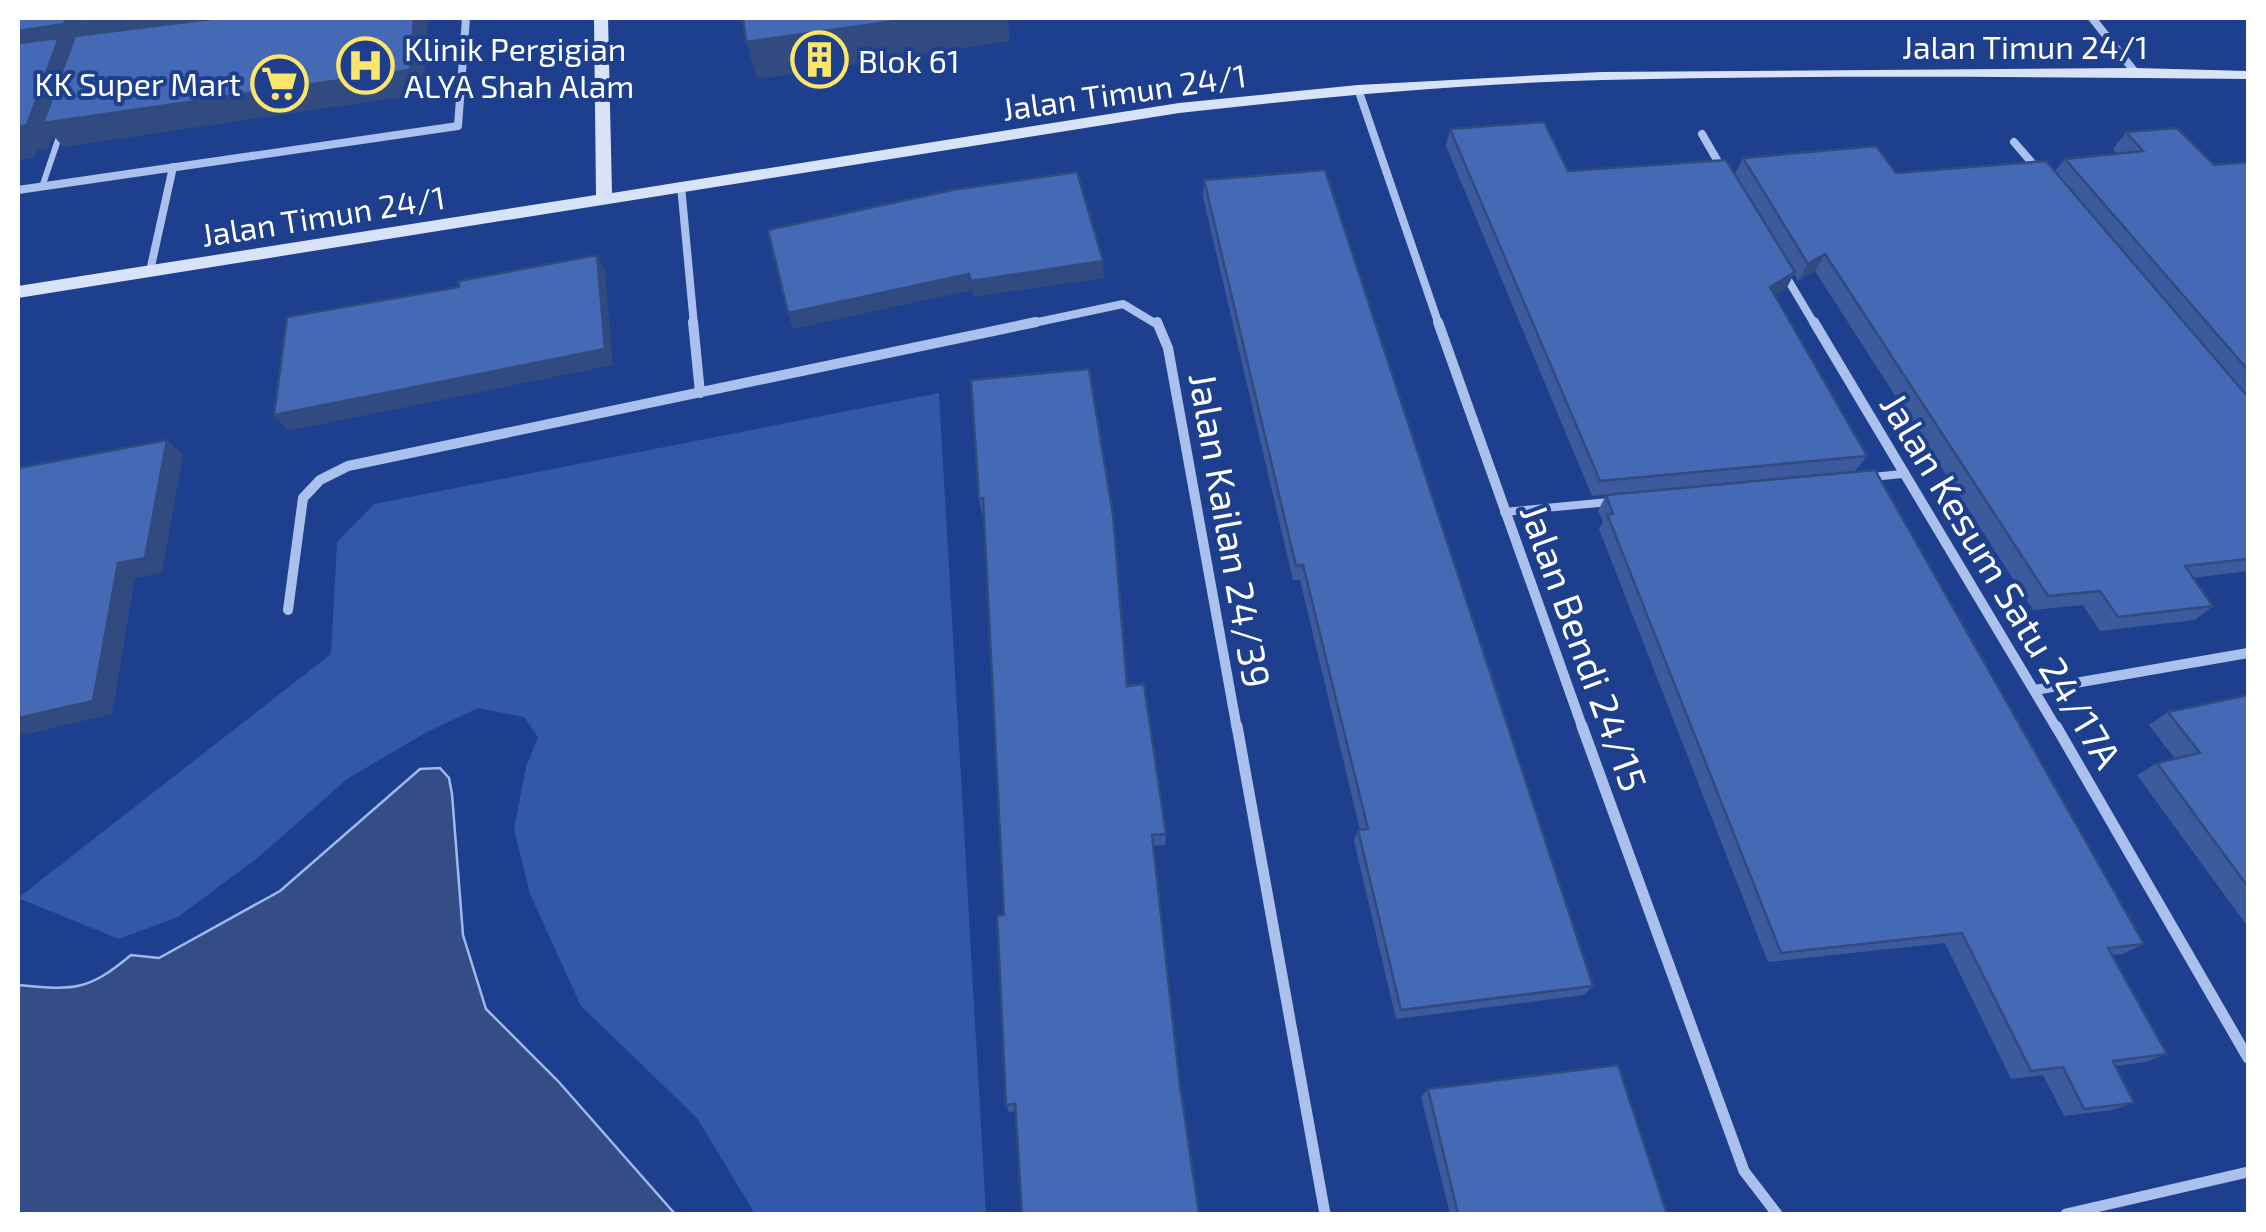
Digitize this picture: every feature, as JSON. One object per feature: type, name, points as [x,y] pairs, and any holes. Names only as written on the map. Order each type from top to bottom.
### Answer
[{"type":"street","points":[[18,190],[458,126],[466,18]]},
{"type":"street","points":[[600,18],[604,199]]},
{"type":"street","points":[[2092,18],[2135,72]]},
{"type":"street","name":"Jalan Timun 24/1","points":[[18,292],[1180,108],[1358,89],[1601,76],[2135,72],[2248,75]]},
{"type":"street","name":"Jalan Bendi 24/15","points":[[1358,89],[1504,512],[1744,1171],[1777,1214]]},
{"type":"street","points":[[1702,134],[1732,185]]},
{"type":"street","points":[[2014,142],[2051,186]]},
{"type":"street","points":[[150,271],[173,167]]},
{"type":"street","points":[[681,186],[700,392]]},
{"type":"street","name":"Jalan Kesum Satu 24/17A","points":[[1782,270],[2035,690],[2248,1058]]},
{"type":"street","name":"Jalan Kailan 24/39","points":[[288,610],[302,498],[320,480],[348,466],[1123,304],[1156,320],[1168,348],[1324,1214]]},
{"type":"street","points":[[2035,690],[2248,653]]},
{"type":"street","points":[[2066,1214],[2248,1172]]},
{"type":"lane","points":[[42,186],[65,120]]},
{"type":"lane","points":[[1862,478],[1902,474]]},
{"type":"lane","points":[[1504,512],[1624,501]]},
{"type":"shaded area","points":[[939,393],[986,1214],[755,1214],[697,1118],[581,1006],[530,894],[514,829],[526,767],[538,737],[524,717],[478,708],[427,732],[347,779],[260,856],[178,917],[119,939],[18,898],[331,654],[337,542],[374,504]]},
{"type":"shaded area","points":[[440,768],[449,778],[452,794],[463,935],[486,1009],[558,1081],[675,1214],[18,1214],[18,985],[79,986],[103,976],[131,955],[159,958],[280,891],[420,769]]},
{"type":"building","points":[[18,18],[66,18],[64,24],[18,31]]},
{"type":"building","points":[[219,18],[414,18],[410,70],[43,123],[75,36]]},
{"type":"building","points":[[743,18],[916,18],[746,42]]},
{"type":"building","points":[[59,38],[27,125],[18,127],[18,43]]},
{"type":"building","points":[[1544,122],[1568,171],[1726,160],[1795,272],[1770,287],[1867,456],[1600,481],[1450,129]]},
{"type":"building","points":[[2177,128],[2214,165],[2248,162],[2248,370],[2065,159],[2143,151],[2126,132]]},
{"type":"building","points":[[1876,146],[1896,173],[2046,161],[2248,397],[2248,559],[2185,566],[2213,606],[2118,617],[2100,591],[2048,596],[1825,254],[1808,264],[1743,158]]},
{"type":"building","points":[[1325,170],[1593,986],[1401,1010],[1358,830],[1368,829],[1303,565],[1296,566],[1204,180]]},
{"type":"building","points":[[1077,172],[1103,261],[971,281],[969,274],[788,313],[768,230],[952,190]]},
{"type":"building","points":[[597,255],[605,349],[274,415],[287,317],[459,287],[459,281]]},
{"type":"building","points":[[1089,369],[1113,515],[1127,686],[1144,684],[1166,834],[1152,835],[1180,1086],[1199,1214],[1022,1214],[1015,1104],[1006,1105],[997,915],[1004,915],[983,498],[979,499],[971,380]]},
{"type":"building","points":[[167,440],[145,558],[118,563],[93,701],[18,718],[18,468]]},
{"type":"building","points":[[1875,470],[2144,944],[2108,948],[2167,1054],[2113,1061],[2134,1103],[2084,1109],[2063,1067],[2031,1071],[1962,933],[1781,953],[1607,514],[1613,514],[1606,495]]},
{"type":"building","points":[[2248,695],[2248,887],[2157,763],[2200,753],[2168,712]]},
{"type":"building","points":[[1618,1065],[1667,1214],[1458,1214],[1428,1089]]},
{"type":"place","name":"Blok 61","points":[[819,60]]},
{"type":"place","name":"Klinik Pergigian ALYA Shah Alam","points":[[365,66]]},
{"type":"place","name":"KK Super Mart","points":[[280,83]]}]
